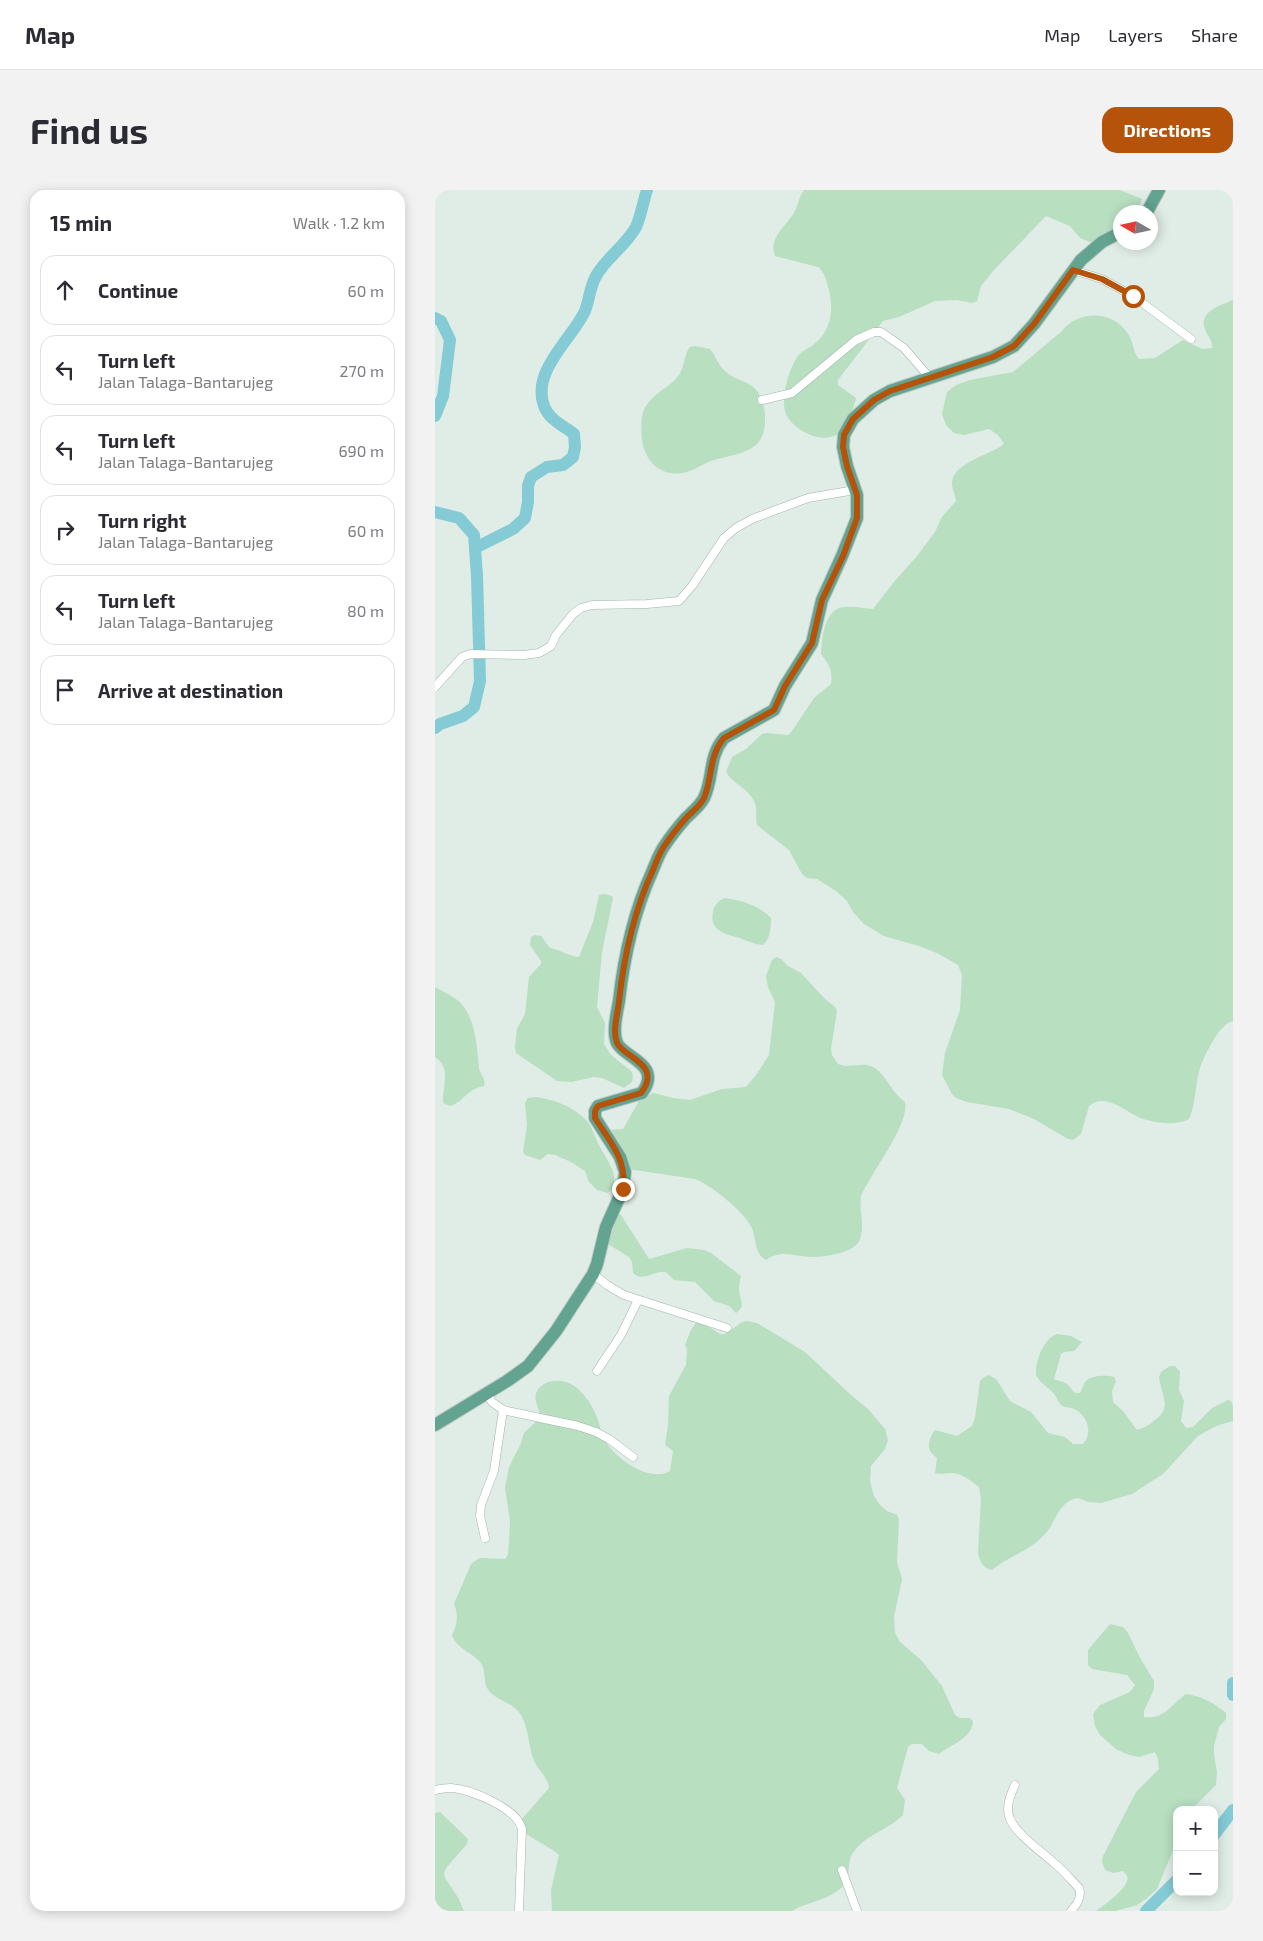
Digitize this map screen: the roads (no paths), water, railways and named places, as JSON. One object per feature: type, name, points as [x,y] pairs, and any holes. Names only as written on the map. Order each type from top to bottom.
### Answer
[{"type":"main road","points":[[1151,205],[1159,190]]},
{"type":"main road","points":[[435,1425],[487,1394],[527,1366],[557,1331],[593,1274],[606,1227],[623,1189],[625,1172],[620,1158],[595,1118],[595,1111],[600,1106],[641,1093],[647,1082],[647,1075],[643,1065],[621,1048],[616,1038],[619,998],[628,938],[636,910],[664,846],[703,800],[714,753],[719,744],[724,738],[774,710],[785,686],[812,643],[822,600],[843,556],[857,518],[858,507],[855,490],[843,447],[844,435],[853,419],[874,400],[890,391],[993,357],[1014,346],[1028,332],[1073,270],[1095,247],[1113,237]]},
{"type":"street","points":[[1073,270],[1102,279],[1133,296],[1191,339]]},
{"type":"street","points":[[762,400],[792,392],[856,340],[874,332],[881,332],[904,348],[929,377]]},
{"type":"street","points":[[435,687],[462,657],[470,654],[539,653],[551,646],[556,635],[573,614],[581,608],[592,605],[647,604],[679,600],[687,594],[724,538],[736,528],[753,519],[808,498],[855,490]]},
{"type":"street","points":[[593,1274],[607,1285],[638,1300],[727,1328]]},
{"type":"street","points":[[597,1371],[621,1335],[638,1300]]},
{"type":"street","points":[[487,1394],[492,1402],[503,1410],[578,1426],[596,1432],[633,1457]]},
{"type":"street","points":[[485,1538],[480,1516],[481,1505],[494,1471],[503,1410]]},
{"type":"street","points":[[1015,1785],[1010,1795],[1010,1820],[1022,1835],[1056,1864],[1079,1888],[1081,1893],[1071,1911]]},
{"type":"street","points":[[435,1790],[451,1788],[473,1793],[509,1812],[519,1822],[522,1829],[519,1911]]},
{"type":"street","points":[[842,1870],[857,1911]]},
{"type":"waterway","points":[[475,548],[513,529],[525,518],[528,486],[531,477],[547,467],[563,465],[573,457],[575,447],[574,434],[553,419],[546,411],[541,393],[543,380],[555,356],[585,311],[592,286],[599,271],[636,227],[647,190]]},
{"type":"waterway","points":[[435,318],[441,321],[450,340],[443,396],[435,416]]},
{"type":"waterway","points":[[435,512],[459,518],[474,535],[480,681],[474,707],[463,716],[440,724],[435,728]]},
{"type":"waterway","points":[[1233,1683],[1233,1695]]},
{"type":"waterway","points":[[1218,1830],[1233,1810]]},
{"type":"waterway","points":[[1146,1911],[1173,1884]]}]
